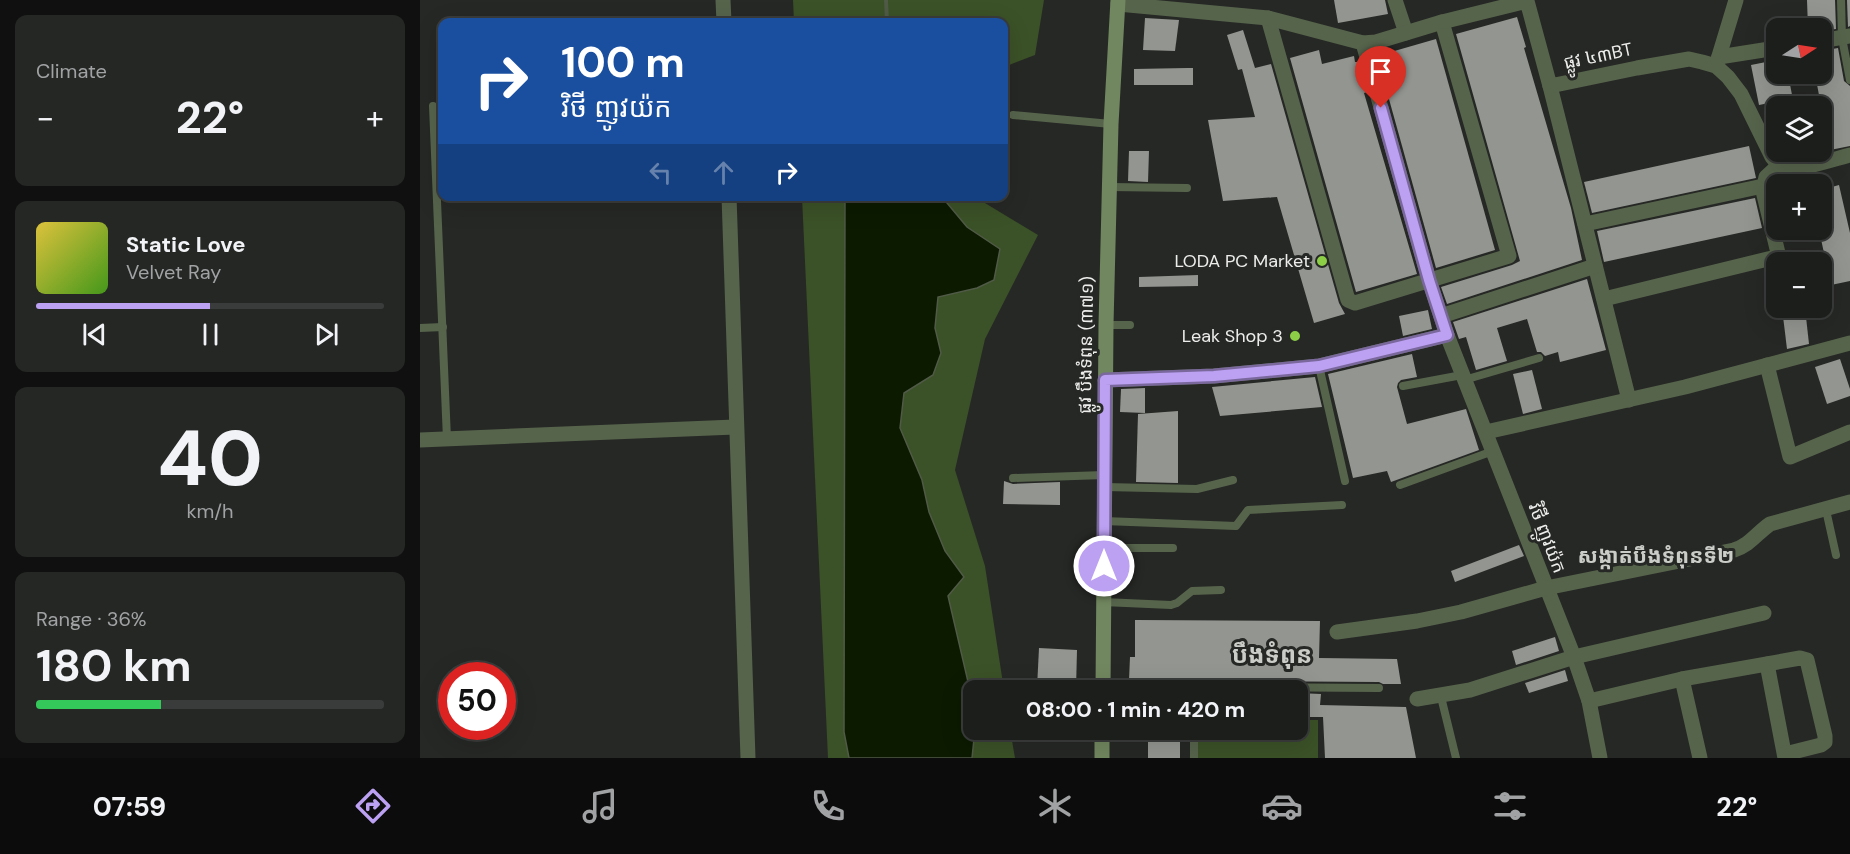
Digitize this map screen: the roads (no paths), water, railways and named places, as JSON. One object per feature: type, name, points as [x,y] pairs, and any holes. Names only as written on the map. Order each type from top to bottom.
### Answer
[{"type":"main road","name":"ផ្លូវ បឹងទំពុន (៣៧១)","points":[[1103,680],[1109,188],[1118,2]]},
{"type":"main road","points":[[1102,740],[1102,758]]},
{"type":"street","points":[[723,0],[724,18]]},
{"type":"street","points":[[1395,0],[1406,33]]},
{"type":"street","points":[[1736,0],[1718,62],[1741,94],[1772,156],[1779,165],[1796,168],[1850,155]]},
{"type":"street","name":"ផ្លូវ ៤៣BT","points":[[1118,2],[1268,18],[1363,43],[1376,42],[1504,3],[1530,1],[1550,86],[1689,59],[1718,62]]},
{"type":"street","points":[[1268,18],[1348,300],[1355,303],[1509,256],[1442,22]]},
{"type":"street","name":"វិថី ញូវយ៉ក","points":[[1363,43],[1429,280],[1447,335],[1574,657],[1589,701],[1600,758]]},
{"type":"street","points":[[1718,62],[1766,50]]},
{"type":"street","points":[[1550,86],[1629,400]]},
{"type":"street","points":[[1605,298],[1776,257],[1778,253],[1763,186],[1766,177],[1779,165]]},
{"type":"street","points":[[1585,224],[1763,186]]},
{"type":"street","points":[[729,201],[735,428],[748,758]]},
{"type":"street","points":[[1441,316],[1595,266]]},
{"type":"street","points":[[1105,380],[1214,376],[1319,366],[1447,335]]},
{"type":"street","points":[[1486,432],[1629,400],[1850,343]]},
{"type":"street","points":[[1767,365],[1790,458],[1850,432]]},
{"type":"street","points":[[420,440],[735,428]]},
{"type":"street","points":[[1337,632],[1417,621],[1461,612],[1546,588],[1734,550],[1749,544],[1762,529],[1770,524],[1850,502]]},
{"type":"street","points":[[1417,699],[1470,690],[1574,657],[1764,613]]},
{"type":"street","points":[[1589,701],[1682,679],[1800,658],[1807,660],[1825,736],[1825,742],[1821,745],[1785,756],[1767,664]]},
{"type":"street","points":[[1682,679],[1700,758]]},
{"type":"lane","points":[[1841,0],[1850,80]]},
{"type":"lane","points":[[433,106],[447,439]]},
{"type":"lane","points":[[1013,115],[1111,124]]},
{"type":"lane","points":[[1109,188],[1187,188]]},
{"type":"lane","points":[[1106,326],[1130,325]]},
{"type":"lane","points":[[420,328],[442,327]]},
{"type":"lane","points":[[1403,386],[1463,377],[1539,358]]},
{"type":"lane","points":[[1319,366],[1345,481]]},
{"type":"lane","points":[[1400,485],[1493,451]]},
{"type":"lane","points":[[1013,478],[1104,481],[1197,489],[1233,480]]},
{"type":"lane","points":[[1104,521],[1236,526],[1248,510],[1342,505]]},
{"type":"lane","points":[[1826,510],[1836,555]]},
{"type":"lane","points":[[1104,548],[1173,548]]},
{"type":"lane","points":[[1103,602],[1171,605],[1192,591],[1221,590]]},
{"type":"lane","points":[[1308,688],[1378,688]]},
{"type":"lane","points":[[1442,701],[1456,758]]},
{"type":"lane","points":[[1194,740],[1194,758]]},
{"type":"waterway","points":[[886,0],[887,18]]},
{"type":"place","name":"LODA PC Market","points":[[1322,261]]},
{"type":"place","name":"Leak Shop 3","points":[[1295,336]]},
{"type":"district","name":"សង្កាត់បឹងទំពុនទី២","points":[[1656,556]]},
{"type":"district","name":"បឹងទំពុន","points":[[1272,654]]}]
